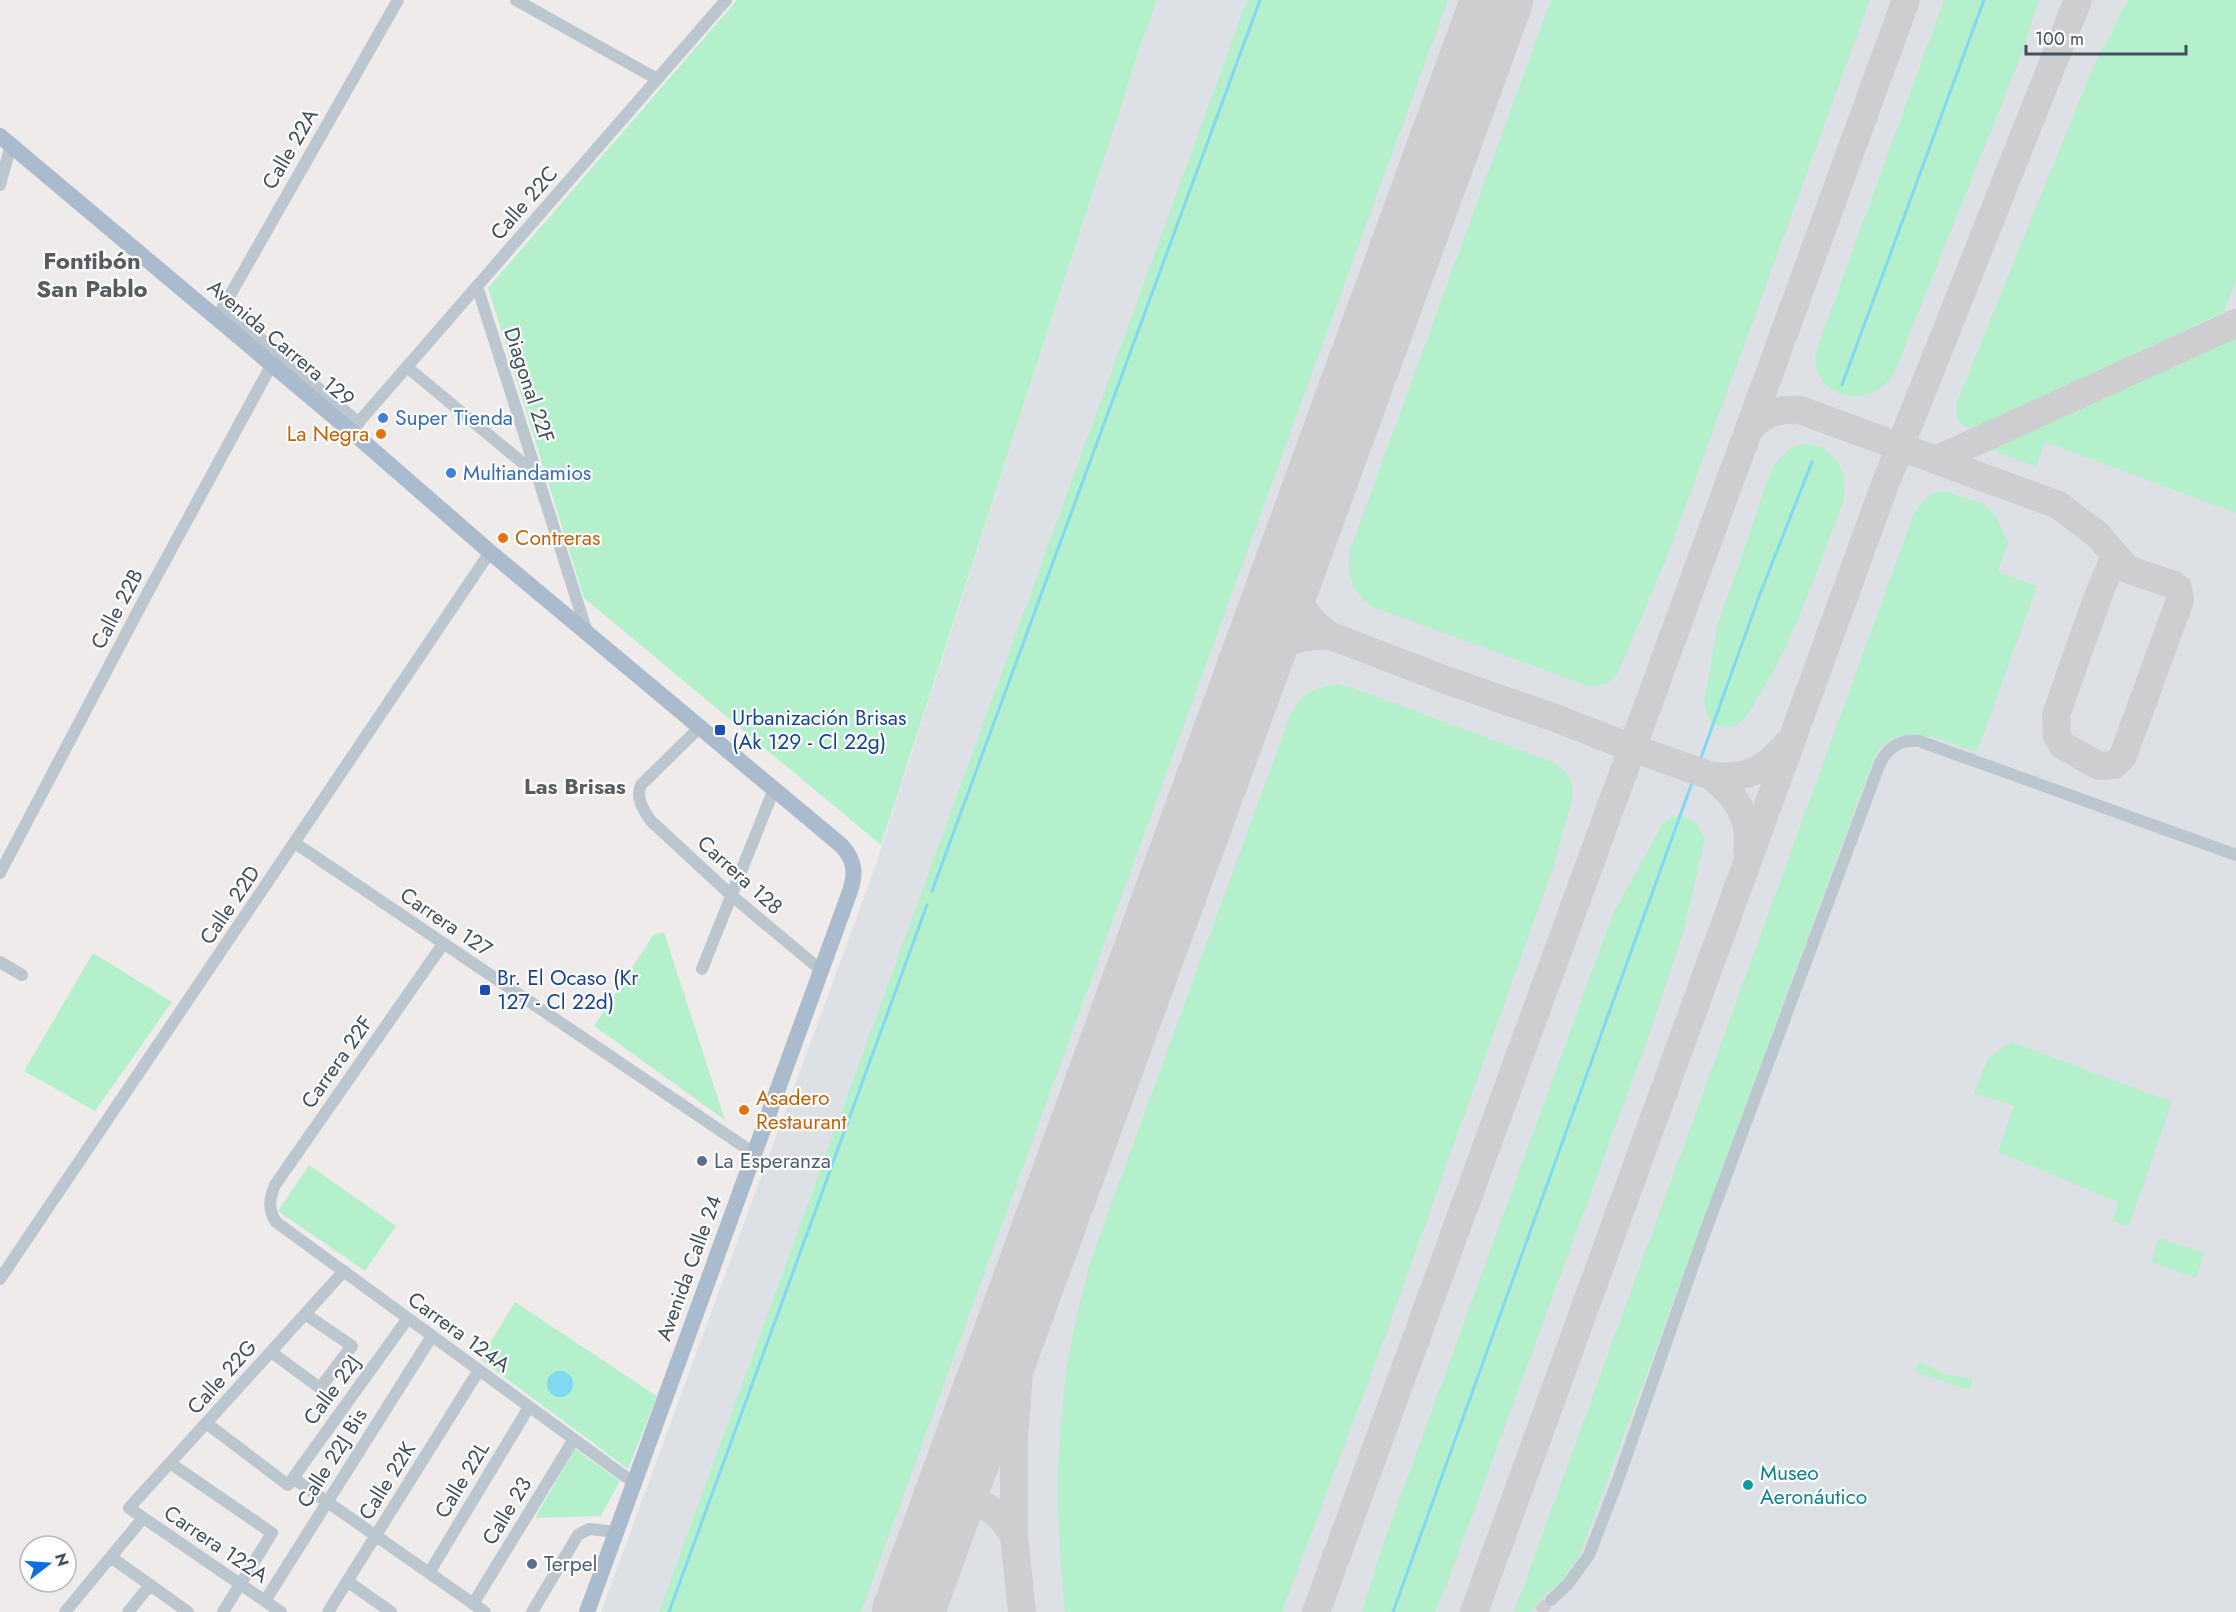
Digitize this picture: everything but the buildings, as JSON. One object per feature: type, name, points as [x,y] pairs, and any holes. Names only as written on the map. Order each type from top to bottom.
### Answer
[{"type":"main road","name":"Avenida Carrera 129","points":[[5,140],[220,312],[272,364],[355,427],[490,552],[842,846],[851,858],[855,870]]},
{"type":"main road","name":"Avenida Calle 24","points":[[587,1612],[822,971],[855,870]]},
{"type":"street","name":"Calle 22A","points":[[220,312],[398,0]]},
{"type":"street","points":[[516,0],[657,79]]},
{"type":"street","name":"Calle 22C","points":[[355,427],[726,0]]},
{"type":"street","points":[[0,185],[5,140]]},
{"type":"street","name":"Diagonal 22F","points":[[477,286],[587,632]]},
{"type":"street","points":[[220,312],[355,427]]},
{"type":"street","name":"Calle 22B","points":[[0,873],[141,604],[272,364]]},
{"type":"street","points":[[407,367],[537,475]]},
{"type":"street","name":"Calle 22D","points":[[0,1279],[490,552]]},
{"type":"street","name":"Carrera 128","points":[[700,727],[641,785],[638,794],[640,801],[651,821],[731,895],[822,971]]},
{"type":"street","points":[[1551,1600],[1568,1584],[1589,1555],[1775,1043],[1880,763],[1888,751],[1905,741],[1919,741],[2236,855]]},
{"type":"street","points":[[702,969],[774,789]]},
{"type":"street","name":"Carrera 127","points":[[295,843],[754,1154]]},
{"type":"street","name":"Carrera 22F","points":[[269,1206],[275,1185],[443,944]]},
{"type":"street","points":[[0,962],[22,975]]},
{"type":"street","name":"Carrera 124A","points":[[269,1206],[276,1222],[634,1483]]},
{"type":"street","name":"Calle 22G","points":[[129,1508],[344,1271]]},
{"type":"street","points":[[271,1352],[320,1388],[352,1346],[305,1314]]},
{"type":"street","name":"Calle 22J","points":[[290,1481],[408,1318]]},
{"type":"street","name":"Calle 22J Bis","points":[[265,1601],[432,1336]]},
{"type":"street","name":"Calle 22K","points":[[328,1612],[479,1370]]},
{"type":"street","name":"Calle 22L","points":[[429,1573],[529,1407]]},
{"type":"street","points":[[206,1423],[290,1481],[328,1502],[485,1612]]},
{"type":"street","name":"Calle 23","points":[[473,1604],[574,1439]]},
{"type":"street","points":[[170,1463],[272,1533],[223,1612]]},
{"type":"street","name":"Carrera 122A","points":[[129,1508],[281,1612]]},
{"type":"street","points":[[65,1612],[143,1518]]},
{"type":"street","points":[[532,1612],[578,1535],[589,1529],[616,1532]]},
{"type":"street","points":[[112,1558],[188,1612]]},
{"type":"street","points":[[347,1581],[391,1612]]},
{"type":"street","points":[[128,1612],[150,1585]]},
{"type":"shaded area","points":[[1157,0],[2236,0],[2236,1612],[601,1612],[874,870]]},
{"type":"green space","points":[[737,0],[1157,0],[881,845],[584,598],[488,288]]},
{"type":"green space","points":[[1247,0],[1448,0],[861,1612],[659,1612]]},
{"type":"green space","points":[[1551,0],[1870,0],[1667,557],[1618,673],[1606,683],[1598,686],[1583,684],[1373,607],[1355,590],[1349,567],[1350,550]]},
{"type":"green space","points":[[1944,0],[2039,0],[2020,59],[1893,376],[1875,391],[1864,395],[1843,395],[1833,391],[1820,376],[1815,354]]},
{"type":"green space","points":[[2128,0],[2236,0],[2236,280],[2224,312],[1978,428],[1968,428],[1957,419],[1956,404],[2091,72]]},
{"type":"green space","points":[[2236,330],[2236,513],[2045,442],[2036,467],[1987,448]]},
{"type":"green space","points":[[1804,444],[1825,449],[1838,462],[1844,481],[1843,502],[1794,630],[1769,679],[1750,711],[1738,724],[1731,727],[1719,726],[1709,720],[1704,704],[1717,628],[1770,473],[1784,454]]},
{"type":"green space","points":[[1944,491],[1982,503],[1996,516],[2008,543],[1998,572],[2037,586],[1977,752],[1935,738],[1907,735],[1895,738],[1884,745],[1874,758],[1579,1557],[1560,1583],[1547,1592],[1530,1612],[1514,1612],[1910,524],[1917,509],[1927,497]]},
{"type":"green space","points":[[1337,684],[1359,690],[1555,763],[1569,776],[1573,795],[1554,865],[1384,1340],[1282,1612],[1065,1612],[1058,1505],[1060,1425],[1071,1345],[1091,1259],[1290,716],[1294,708],[1309,693]]},
{"type":"green space","points":[[1682,816],[1696,822],[1705,839],[1684,929],[1645,1046],[1445,1589],[1435,1612],[1362,1612],[1382,1547],[1613,914],[1663,823],[1672,817]]},
{"type":"green space","points":[[664,932],[725,1120],[594,1026],[654,934]]},
{"type":"green space","points":[[93,953],[172,1002],[95,1111],[24,1071]]},
{"type":"green space","points":[[2011,1042],[2172,1102],[2129,1226],[2112,1221],[2118,1202],[1998,1152],[2014,1106],[1974,1093],[1988,1058]]},
{"type":"green space","points":[[309,1165],[396,1226],[365,1271],[278,1211]]},
{"type":"green space","points":[[2159,1238],[2204,1253],[2196,1278],[2151,1262]]},
{"type":"green space","points":[[515,1302],[657,1396],[628,1469],[480,1359]]},
{"type":"green space","points":[[1919,1361],[1944,1374],[1973,1379],[1970,1390],[1915,1372]]},
{"type":"green space","points":[[575,1449],[620,1481],[601,1516],[535,1518]]},
{"type":"water","points":[[560,1371],[569,1375],[573,1384],[569,1393],[560,1397],[551,1393],[547,1384],[551,1375]]},
{"type":"waterway","points":[[932,891],[1260,0]]},
{"type":"waterway","points":[[1842,385],[1984,0]]},
{"type":"waterway","points":[[1393,1612],[1760,594],[1812,462]]},
{"type":"waterway","points":[[669,1612],[927,905]]},
{"type":"taxiway","points":[[1316,1612],[1906,0]]},
{"type":"taxiway","points":[[1474,1612],[1884,487],[2078,0]]},
{"type":"taxiway","points":[[1934,458],[1938,459],[2236,323]]},
{"type":"taxiway","points":[[1748,431],[1759,420],[1771,413],[1800,410],[2058,505],[2098,535],[2127,569],[2178,588],[2180,600],[2123,756],[2114,765],[2099,766],[2062,745],[2057,736],[2056,715],[2098,596],[2115,556]]},
{"type":"taxiway","points":[[1295,555],[1294,580],[1304,611],[1311,620],[1331,636]]},
{"type":"taxiway","points":[[1251,674],[1277,649],[1286,644],[1306,637],[1331,636],[1711,776]]},
{"type":"taxiway","points":[[1747,851],[1747,828],[1740,808],[1728,791],[1711,776],[1734,776],[1754,771],[1770,761],[1787,744]]},
{"type":"taxiway","points":[[1022,1612],[1014,1536],[1014,1436],[1019,1371],[1041,1247]]},
{"type":"taxiway","points":[[934,1542],[957,1512],[969,1505],[977,1504],[992,1510],[1014,1536]]},
{"type":"runway","points":[[908,1612],[1497,0]]},
{"type":"tunnel","points":[[1539,1612],[1551,1600]]},
{"type":"place","name":"Super Tienda","points":[[383,418]]},
{"type":"place","name":"La Negra","points":[[381,434]]},
{"type":"place","name":"Multiandamios","points":[[451,473]]},
{"type":"place","name":"Contreras","points":[[503,538]]},
{"type":"place","name":"Urbanización Brisas (Ak 129 - Cl 22g)","points":[[720,730]]},
{"type":"place","name":"Br. El Ocaso (Kr 127 - Cl 22d)","points":[[485,990]]},
{"type":"place","name":"Asadero Restaurant","points":[[744,1110]]},
{"type":"place","name":"La Esperanza","points":[[702,1161]]},
{"type":"place","name":"Museo Aeronáutico","points":[[1748,1485]]},
{"type":"place","name":"Terpel","points":[[532,1564]]},
{"type":"district","name":"Fontibón San Pablo","points":[[92,274]]},
{"type":"district","name":"Las Brisas","points":[[575,786]]}]
